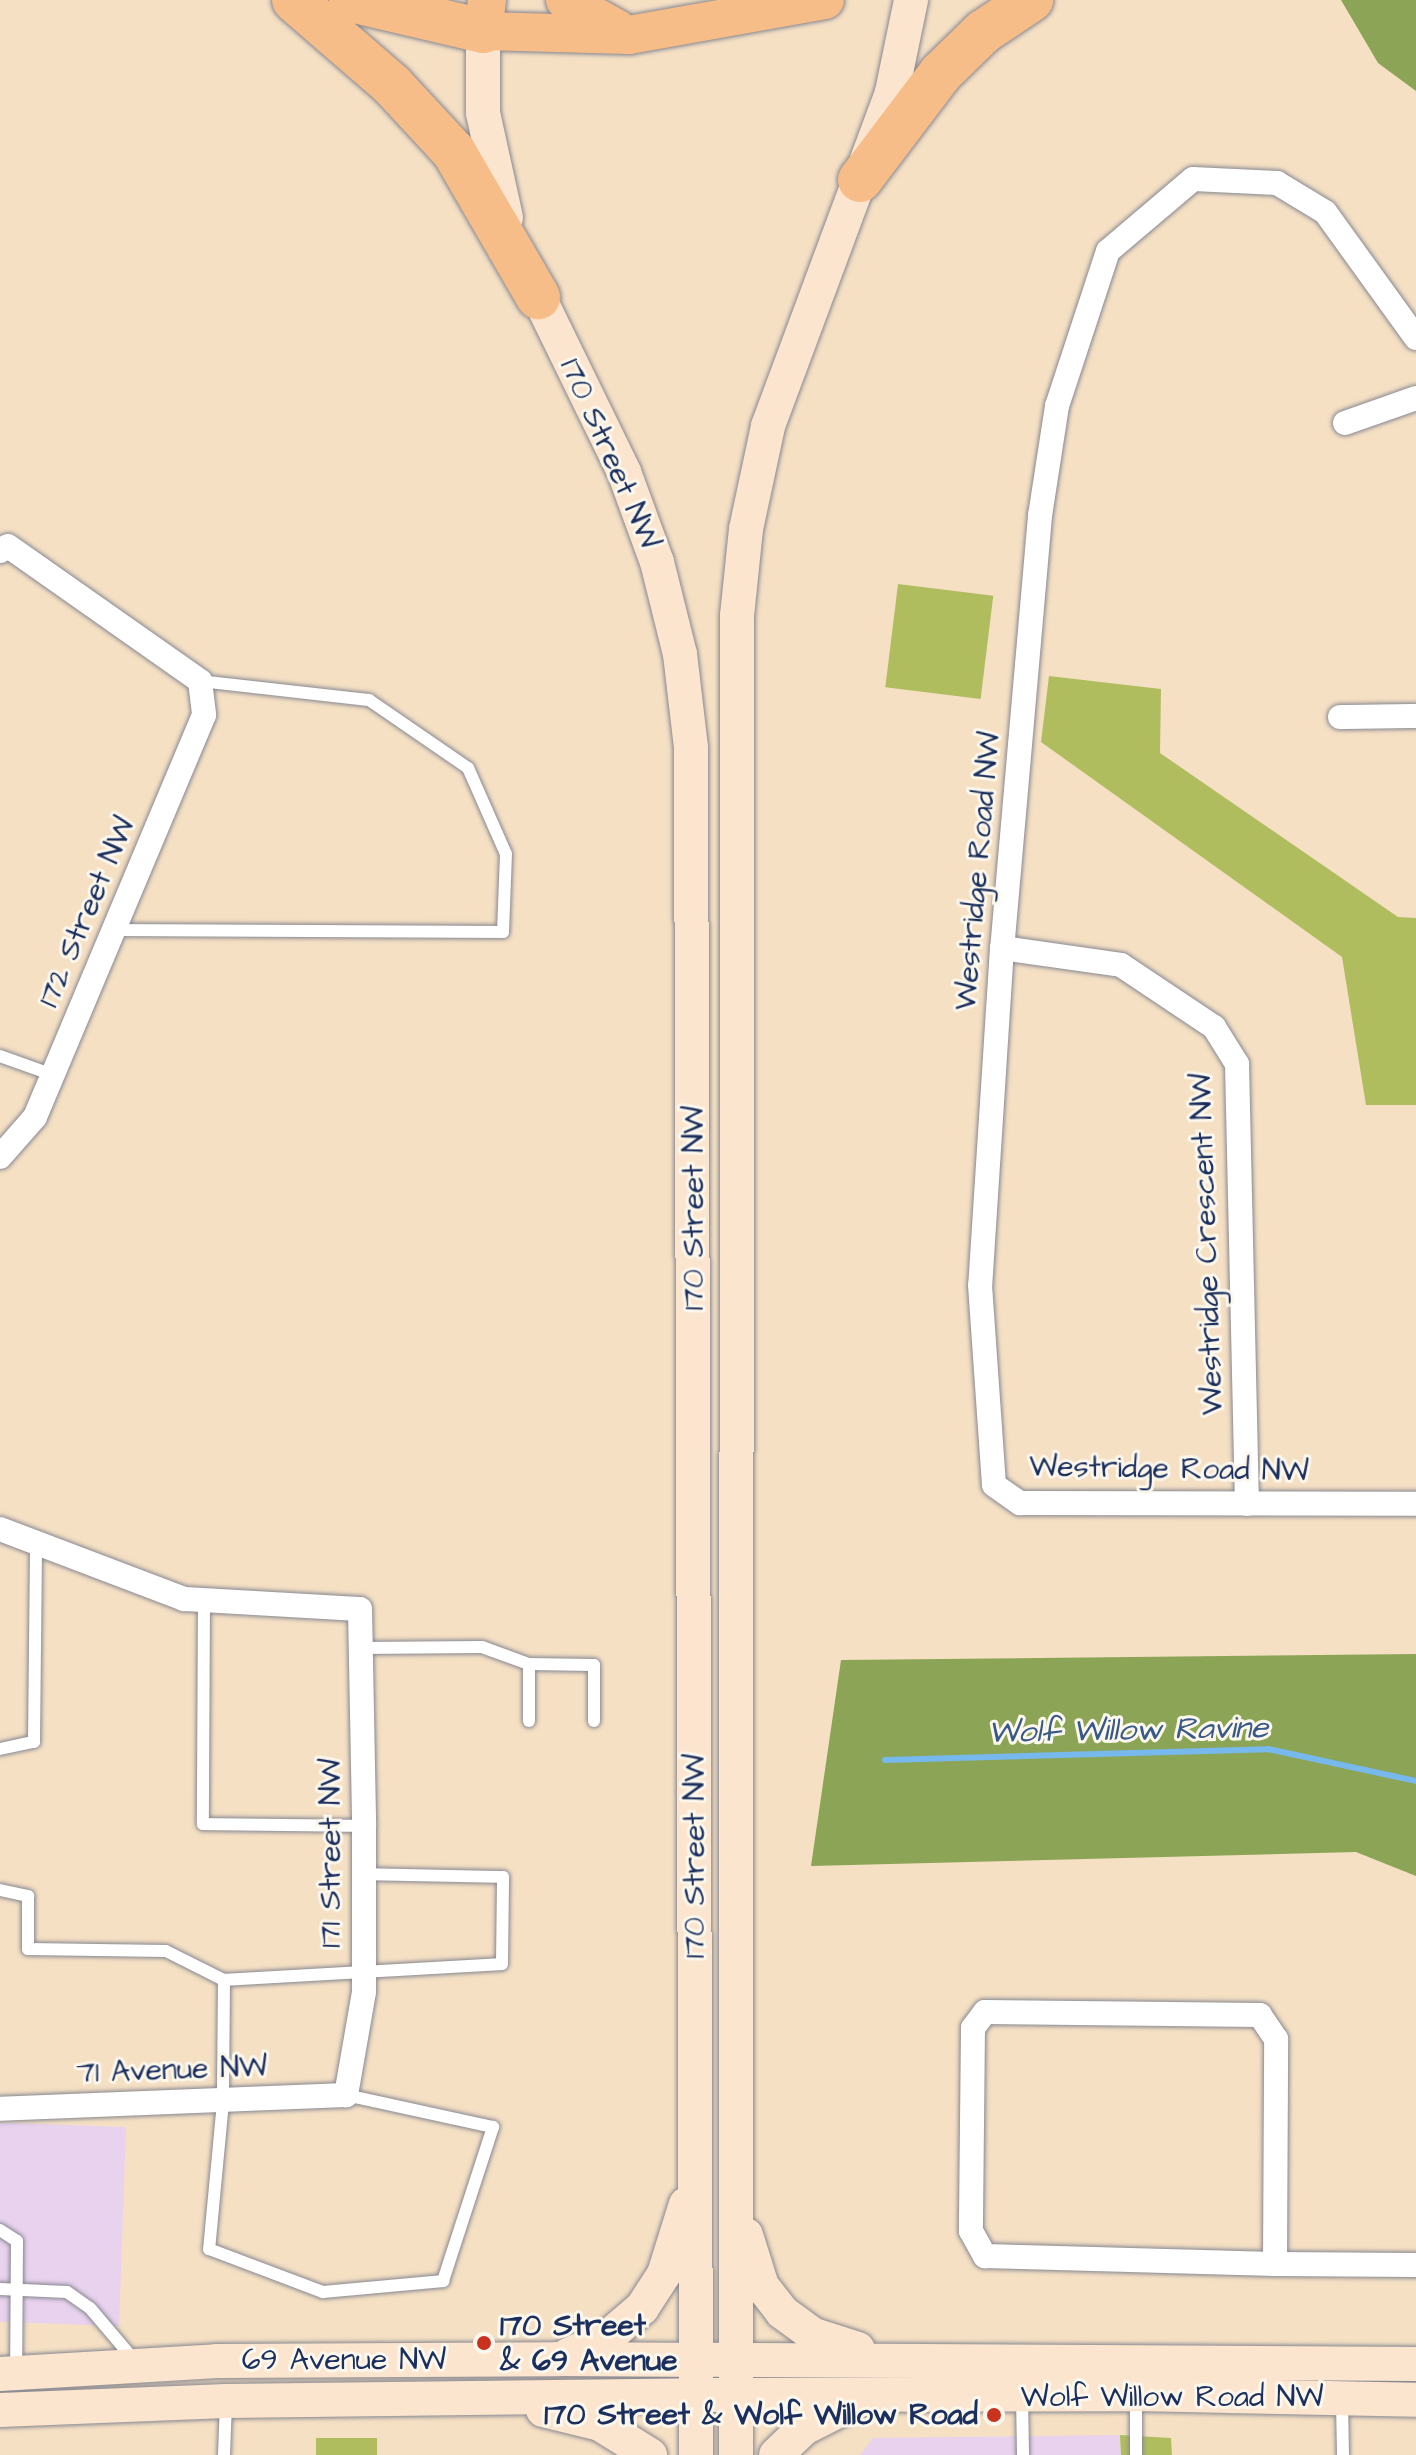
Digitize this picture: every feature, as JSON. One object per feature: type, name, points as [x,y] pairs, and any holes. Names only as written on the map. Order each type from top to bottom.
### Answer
[{"type":"highway","points":[[294,0],[392,85],[454,152],[538,297]]},
{"type":"highway","points":[[351,0],[485,15]]},
{"type":"highway","points":[[860,180],[941,73],[983,32],[1031,0]]},
{"type":"main road","points":[[565,0],[629,35]]},
{"type":"main road","points":[[485,15],[629,35],[825,0]]},
{"type":"main road","name":"170 Street NW","points":[[736,2455],[737,616],[746,529],[768,426],[892,92],[911,0]]},
{"type":"main road","name":"170 Street NW","points":[[485,15],[483,113],[493,176],[538,297],[624,472],[657,562],[680,654],[691,748],[696,2455]]},
{"type":"main road","points":[[558,2359],[608,2337],[642,2308],[664,2274],[695,2181]]},
{"type":"main road","points":[[736,2202],[762,2286],[782,2312],[829,2340],[871,2353],[941,2361]]},
{"type":"main road","name":"69 Avenue NW","points":[[8,2373],[138,2366],[696,2359],[736,2380]]},
{"type":"main road","name":"Wolf Willow Road NW","points":[[736,2380],[941,2361],[978,2361],[1023,2378],[1136,2394],[1416,2400]]},
{"type":"main road","points":[[736,2380],[857,2383],[978,2361]]},
{"type":"main road","name":"Wolf Willow Road NW","points":[[736,2380],[862,2398],[1023,2378],[1416,2364]]},
{"type":"main road","name":"69 Avenue NW","points":[[0,2410],[226,2401],[697,2395],[736,2380]]},
{"type":"main road","points":[[476,2398],[600,2424],[650,2455]]},
{"type":"main road","points":[[776,2455],[804,2428],[862,2398]]},
{"type":"street","name":"Westridge Road NW","points":[[1416,338],[1325,212],[1277,183],[1193,179],[1108,251],[1057,406],[1040,516],[1002,948],[980,1285],[994,1485],[1020,1503],[1416,1504]]},
{"type":"street","points":[[1345,423],[1416,398]]},
{"type":"street","points":[[4,549],[200,681]]},
{"type":"street","name":"172 Street NW","points":[[0,1157],[35,1117],[116,930],[204,715],[200,681]]},
{"type":"street","points":[[1340,717],[1416,716]]},
{"type":"street","name":"Westridge Crescent NW","points":[[1002,948],[1121,965],[1214,1027],[1237,1064],[1247,1504]]},
{"type":"street","points":[[0,1529],[184,1599],[204,1601]]},
{"type":"street","name":"171 Street NW","points":[[204,1601],[360,1609],[364,1975],[346,2095]]},
{"type":"street","points":[[1275,2264],[1276,2039],[1260,2015],[985,2012],[973,2028],[971,2231],[985,2256],[1275,2264],[1416,2265]]},
{"type":"street","name":"71 Avenue NW","points":[[0,2109],[346,2095]]},
{"type":"lane","points":[[116,930],[503,932],[506,854],[468,768],[369,700],[200,681]]},
{"type":"lane","points":[[0,1056],[53,1075]]},
{"type":"lane","points":[[0,1749],[34,1742],[36,1543]]},
{"type":"lane","points":[[204,1601],[203,1824],[364,1826]]},
{"type":"lane","points":[[362,1648],[482,1647],[529,1664],[594,1665],[594,1721]]},
{"type":"lane","points":[[529,1664],[529,1721]]},
{"type":"lane","points":[[0,1890],[28,1896],[28,1949],[166,1951],[224,1980],[364,1975],[502,1964],[503,1877],[364,1874]]},
{"type":"lane","points":[[224,1980],[223,2102],[209,2249],[323,2292],[443,2281],[493,2127],[346,2095]]},
{"type":"lane","points":[[0,2230],[17,2241],[8,2373]]},
{"type":"lane","points":[[0,2289],[67,2292],[90,2308],[138,2366]]},
{"type":"lane","points":[[1023,2378],[1023,2455]]},
{"type":"lane","points":[[1136,2394],[1136,2455]]},
{"type":"lane","points":[[1342,2399],[1343,2455]]},
{"type":"lane","points":[[224,2455],[226,2401]]},
{"type":"shaded area","points":[[0,2123],[126,2127],[119,2326],[0,2322]]},
{"type":"shaded area","points":[[1120,2435],[1121,2455],[860,2455],[873,2438]]},
{"type":"green space","points":[[1341,0],[1416,0],[1416,91],[1378,63]]},
{"type":"green space","points":[[898,584],[993,596],[981,699],[885,687]]},
{"type":"green space","points":[[1049,676],[1161,689],[1160,753],[1398,917],[1416,918],[1416,1105],[1366,1105],[1342,957],[1041,742]]},
{"type":"green space","points":[[1416,1654],[1416,1876],[1356,1852],[811,1866],[841,1660]]},
{"type":"green space","points":[[1120,2435],[1171,2438],[1172,2455],[1121,2455]]},
{"type":"green space","points":[[316,2438],[377,2438],[377,2455],[316,2455]]},
{"type":"waterway","name":"Wolf Willow Ravine","points":[[885,1760],[1268,1749],[1416,1781]]},
{"type":"place","name":"170 Street & 69 Avenue","points":[[484,2343]]},
{"type":"place","name":"170 Street & Wolf Willow Road","points":[[994,2415]]}]
